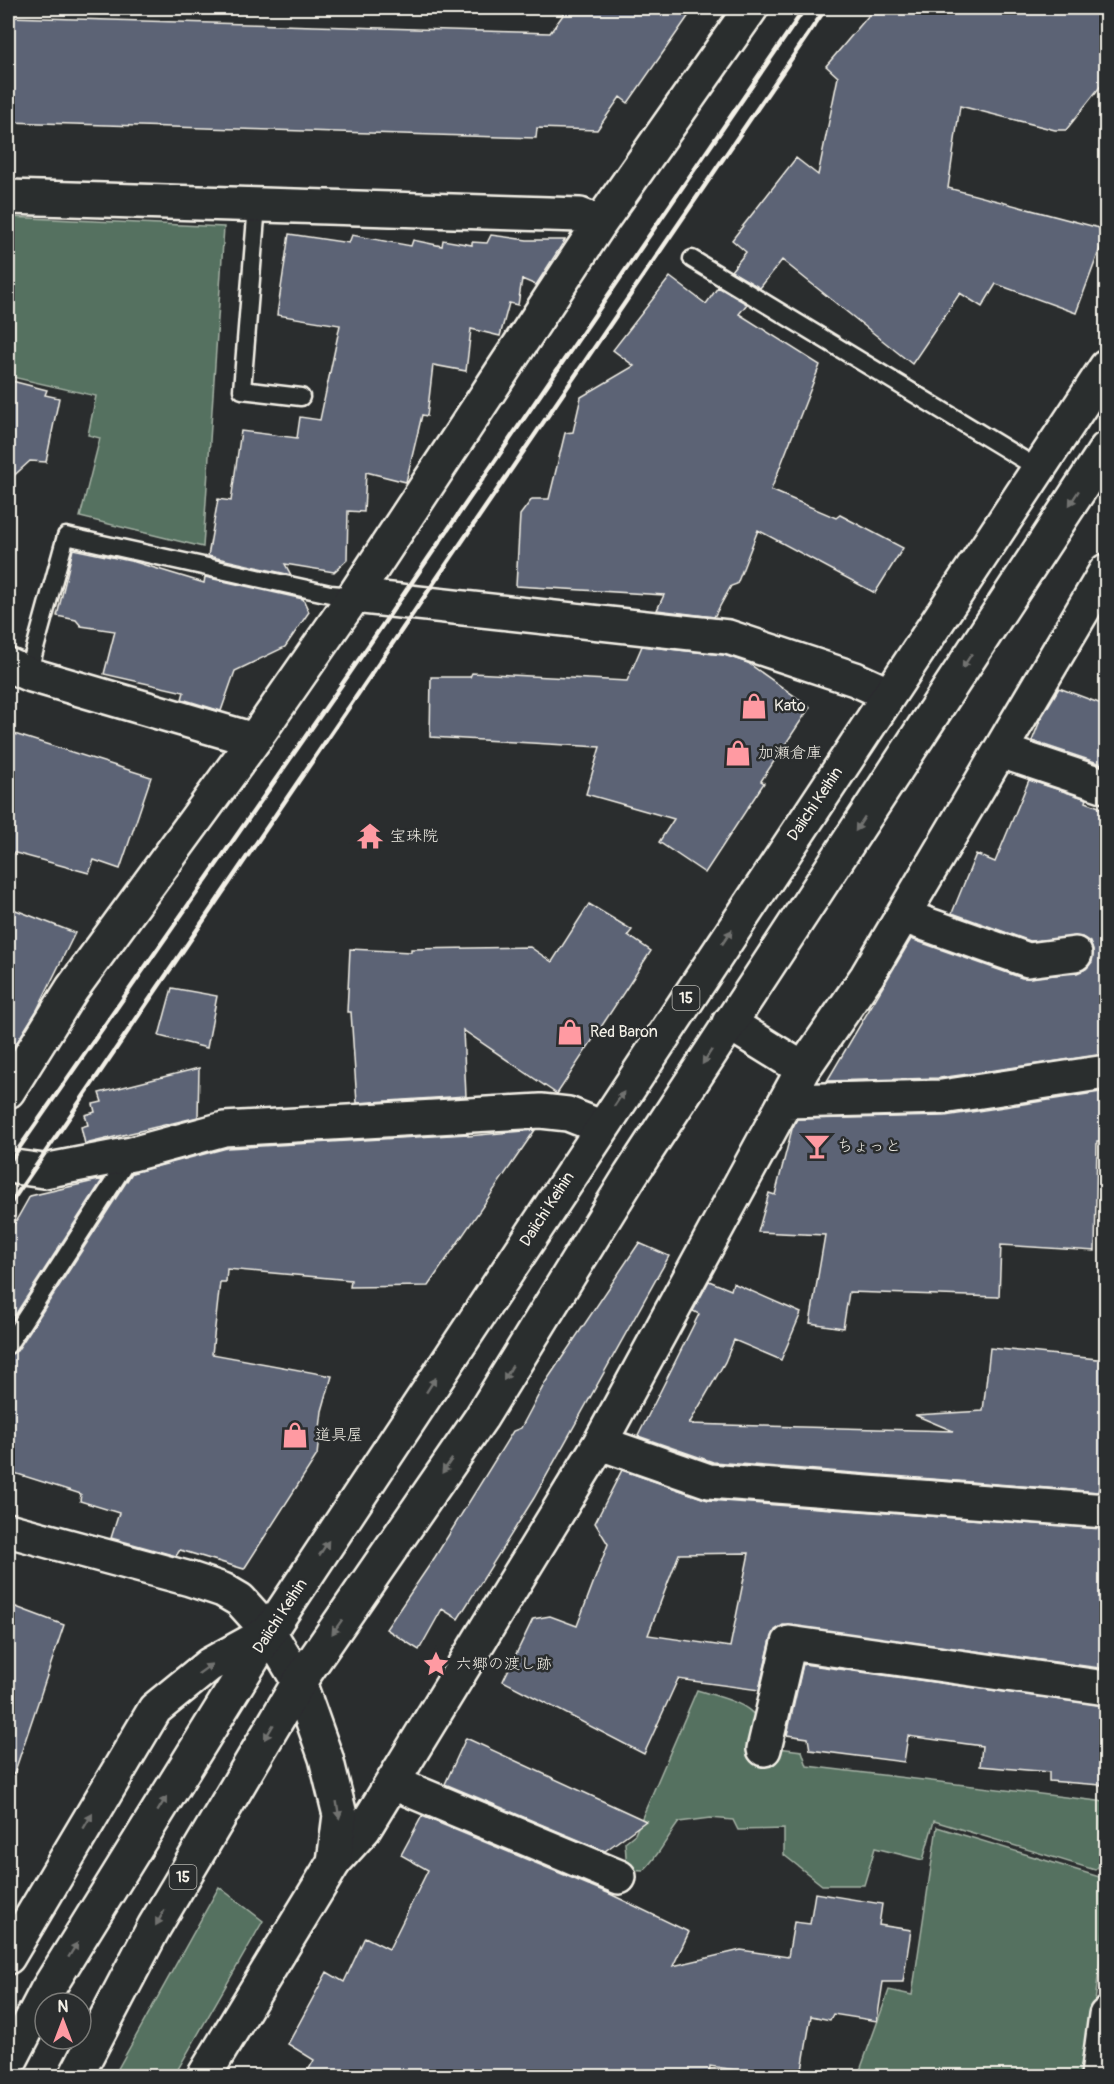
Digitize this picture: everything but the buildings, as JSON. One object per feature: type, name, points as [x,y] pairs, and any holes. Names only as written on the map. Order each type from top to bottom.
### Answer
[{"type":"main road","points":[[8,1091],[72,989],[254,740],[354,596],[600,223],[751,8]]},
{"type":"main road","points":[[8,198],[580,215],[600,223]]},
{"type":"main road","name":"Daiichi Keihin","points":[[8,2065],[46,1992],[269,1632],[601,1127],[1107,367]]},
{"type":"main road","name":"15","points":[[76,2076],[154,1927],[299,1682],[481,1418],[630,1176],[1107,449]]},
{"type":"main road","points":[[204,2076],[334,1862],[364,1829],[393,1783],[445,1693],[600,1443],[803,1069],[867,976],[1107,571]]},
{"type":"main road","points":[[354,596],[728,637],[855,679],[888,694]]},
{"type":"main road","points":[[18,670],[254,740]]},
{"type":"main road","points":[[1001,751],[1107,786]]},
{"type":"main road","points":[[903,916],[1028,960],[1075,954]]},
{"type":"main road","points":[[729,1023],[803,1069]]},
{"type":"main road","points":[[787,1101],[942,1097],[1107,1072]]},
{"type":"main road","points":[[8,1166],[44,1171],[132,1154],[224,1128],[542,1111],[568,1114],[601,1127]]},
{"type":"main road","points":[[600,1443],[709,1481],[1107,1510]]},
{"type":"main road","points":[[8,1530],[223,1590],[240,1600],[269,1632],[299,1682],[326,1758],[340,1815],[334,1862]]},
{"type":"main road","points":[[8,1957],[155,1709],[209,1665],[269,1632]]},
{"type":"main road","points":[[764,1749],[789,1642],[1107,1688]]},
{"type":"main road","points":[[393,1783],[619,1877]]},
{"type":"main road","points":[[1098,2076],[1107,2015]]},
{"type":"lane","points":[[257,205],[242,390],[301,397]]},
{"type":"lane","points":[[692,259],[1039,469]]},
{"type":"lane","points":[[18,670],[66,536],[318,591],[354,596]]},
{"type":"lane","points":[[8,1345],[132,1154]]},
{"type":"green space","points":[[8,217],[224,227],[203,547],[80,517],[100,438],[88,435],[96,396],[8,376]]},
{"type":"green space","points":[[697,1690],[727,1699],[746,1708],[761,1722],[778,1748],[802,1751],[807,1766],[1106,1802],[1106,1859],[1095,1870],[934,1821],[923,1860],[875,1848],[864,1885],[822,1885],[784,1855],[784,1829],[738,1830],[733,1820],[710,1818],[679,1822],[643,1871],[627,1870],[625,1842],[635,1834]]},
{"type":"green space","points":[[937,1827],[1106,1879],[1106,1912],[1086,2076],[858,2076],[889,1990],[912,1995]]},
{"type":"green space","points":[[219,1887],[263,1921],[174,2076],[118,2076],[115,2074]]},
{"type":"railway","points":[[8,1164],[347,677],[805,8]]},
{"type":"railway","points":[[8,1207],[826,8]]},
{"type":"place","name":"Kato","points":[[754,706]]},
{"type":"place","name":"加瀬倉庫","points":[[738,753]]},
{"type":"place","name":"宝珠院","points":[[370,836]]},
{"type":"place","name":"Red Baron","points":[[570,1032]]},
{"type":"place","name":"ちょっと","points":[[817,1146]]},
{"type":"place","name":"道具屋","points":[[295,1435]]},
{"type":"place","name":"六郷の渡し跡","points":[[436,1664]]}]
